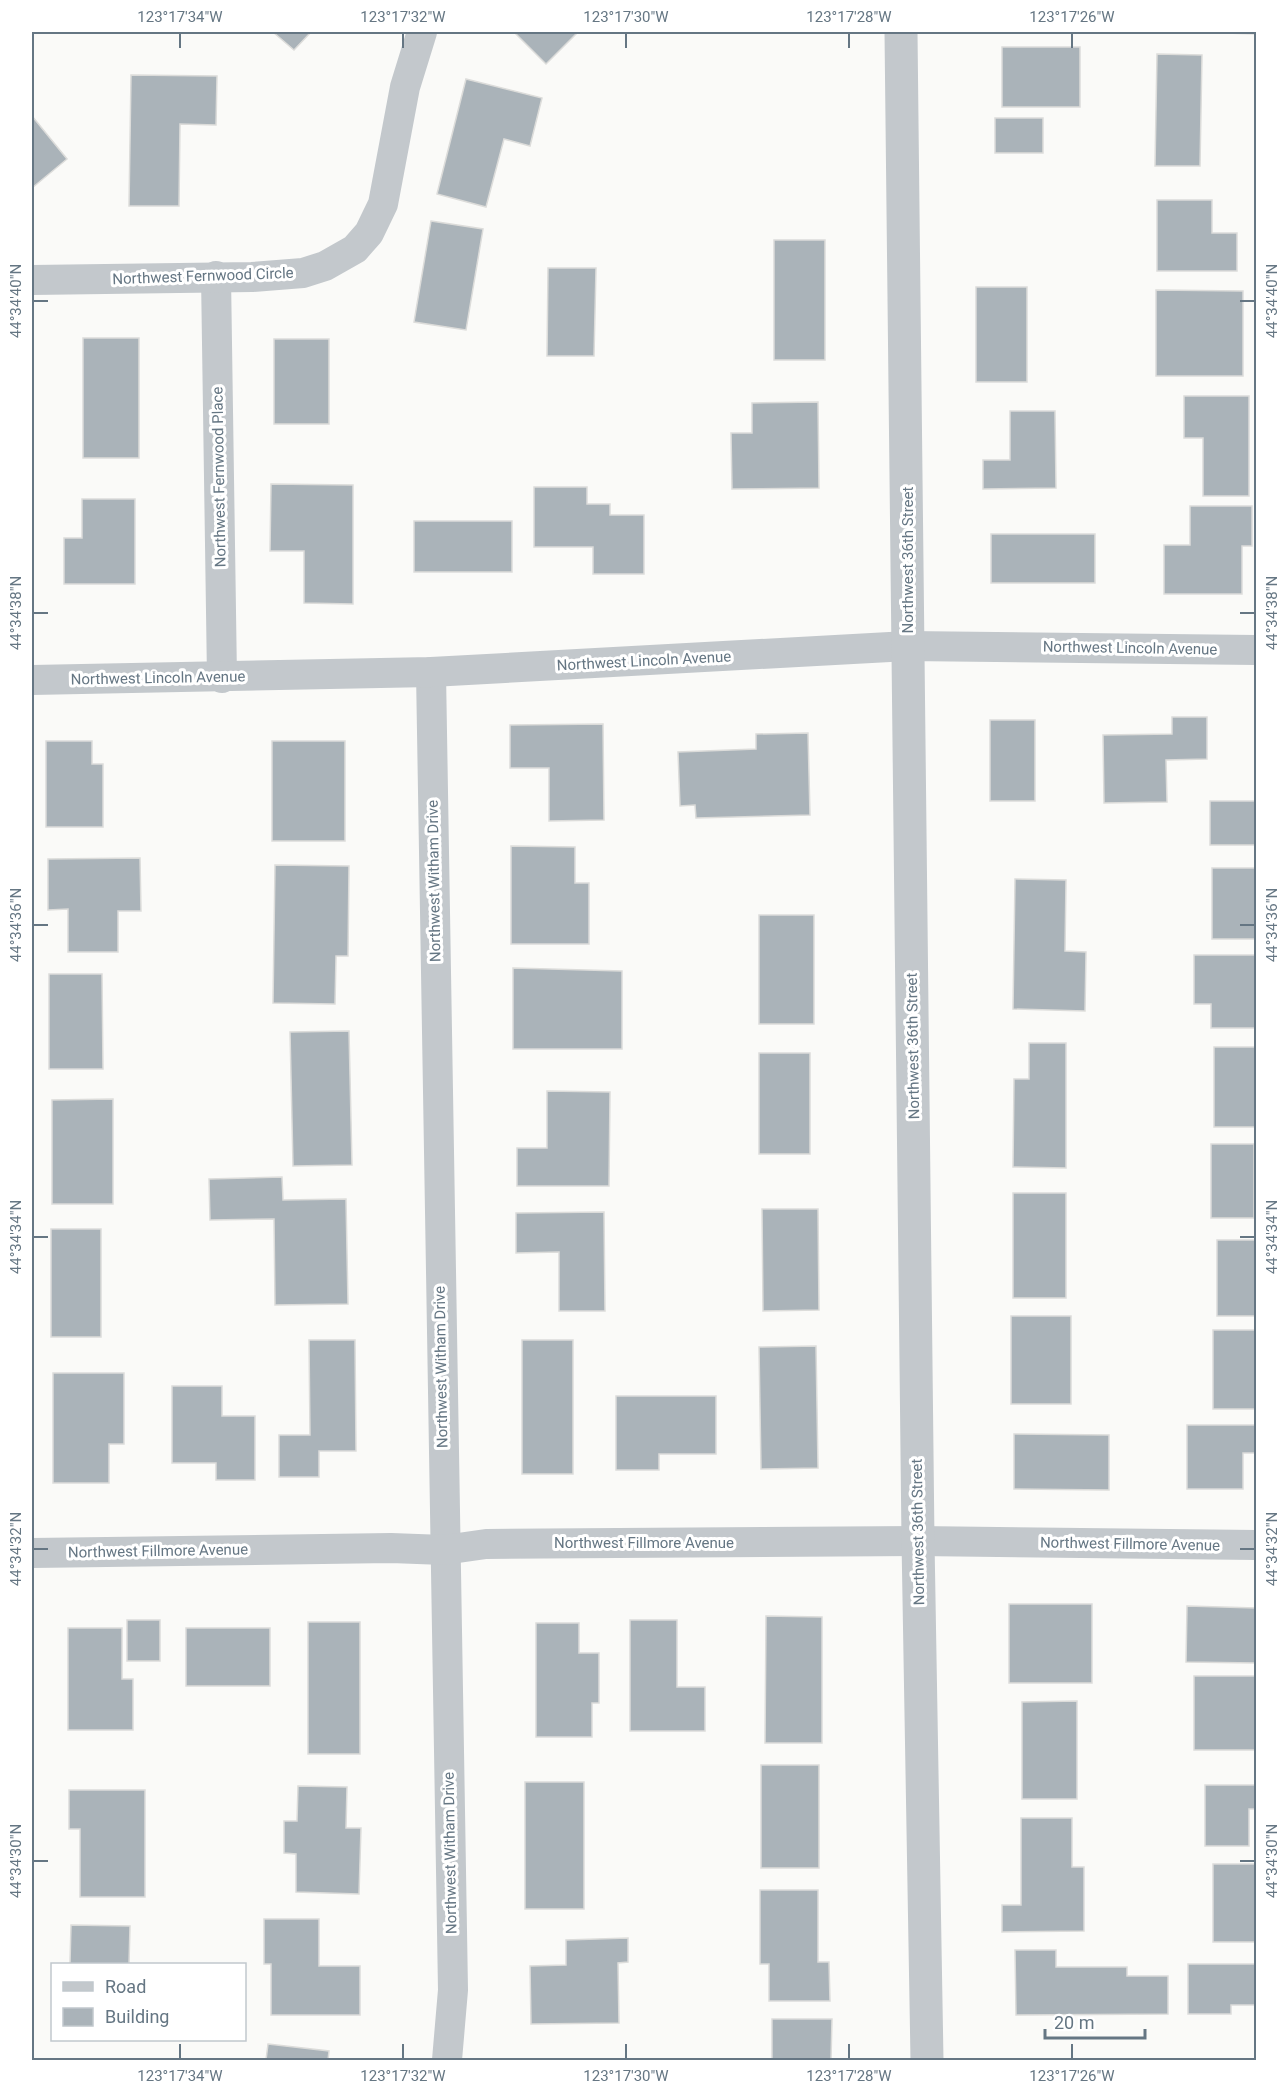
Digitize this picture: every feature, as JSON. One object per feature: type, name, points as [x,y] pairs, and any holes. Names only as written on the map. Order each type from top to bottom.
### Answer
[{"type":"street","name":"Northwest Fernwood Circle","points":[[45,280],[252,277],[303,273],[325,266],[355,249],[369,233],[383,204],[405,87],[422,32]]},
{"type":"street","name":"Northwest 36th Street","points":[[901,32],[918,1541],[927,2061]]},
{"type":"street","name":"Northwest Fernwood Place","points":[[216,276],[222,678]]},
{"type":"street","name":"Northwest Lincoln Avenue","points":[[32,680],[222,678],[430,672],[908,646],[1257,650]]},
{"type":"street","name":"Northwest Witham Drive","points":[[430,672],[453,1990],[447,2061]]},
{"type":"street","name":"Northwest Fillmore Avenue","points":[[32,1553],[444,1550],[486,1544],[918,1541],[1257,1545]]},
{"type":"building","points":[[273,32],[311,32],[294,50]]},
{"type":"building","points":[[514,32],[578,32],[546,64]]},
{"type":"building","points":[[1256,32],[1256,34],[1225,33]]},
{"type":"building","points":[[1002,47],[1080,47],[1080,107],[1002,107]]},
{"type":"building","points":[[1157,54],[1202,55],[1200,166],[1155,166]]},
{"type":"building","points":[[131,75],[217,76],[216,125],[180,124],[179,206],[129,206]]},
{"type":"building","points":[[466,79],[542,98],[530,146],[504,139],[486,207],[437,194]]},
{"type":"building","points":[[32,116],[67,159],[32,188]]},
{"type":"building","points":[[995,118],[1043,118],[1043,153],[995,153]]},
{"type":"building","points":[[1157,200],[1212,200],[1212,233],[1237,233],[1237,271],[1157,271]]},
{"type":"building","points":[[431,221],[483,229],[466,330],[414,322]]},
{"type":"building","points":[[774,240],[825,240],[825,360],[774,360]]},
{"type":"building","points":[[548,268],[596,268],[594,356],[547,356]]},
{"type":"building","points":[[976,287],[1027,287],[1027,382],[976,382]]},
{"type":"building","points":[[1156,290],[1243,291],[1243,376],[1156,376]]},
{"type":"building","points":[[83,338],[139,338],[139,458],[83,458]]},
{"type":"building","points":[[274,339],[329,339],[329,424],[274,424]]},
{"type":"building","points":[[1184,396],[1249,396],[1249,496],[1203,496],[1203,438],[1184,438]]},
{"type":"building","points":[[818,402],[819,488],[732,489],[731,433],[752,433],[752,403]]},
{"type":"building","points":[[1010,411],[1055,411],[1056,488],[983,489],[983,460],[1010,460]]},
{"type":"building","points":[[271,484],[353,485],[353,604],[304,603],[304,551],[270,551]]},
{"type":"building","points":[[534,487],[587,487],[587,504],[610,504],[610,515],[644,515],[644,574],[593,574],[593,547],[534,547]]},
{"type":"building","points":[[82,499],[135,499],[135,584],[64,584],[64,538],[82,538]]},
{"type":"building","points":[[1190,506],[1252,506],[1252,546],[1242,546],[1242,594],[1164,594],[1164,545],[1190,545]]},
{"type":"building","points":[[414,521],[512,521],[512,572],[414,572]]},
{"type":"building","points":[[991,534],[1095,534],[1095,583],[991,583]]},
{"type":"building","points":[[1172,717],[1207,717],[1207,759],[1166,760],[1167,802],[1104,803],[1103,735],[1172,734]]},
{"type":"building","points":[[990,720],[1035,720],[1035,801],[990,801]]},
{"type":"building","points":[[603,724],[604,820],[549,821],[549,768],[510,768],[510,725]]},
{"type":"building","points":[[808,733],[810,815],[696,818],[695,805],[680,806],[678,752],[756,749],[756,734]]},
{"type":"building","points":[[46,741],[92,741],[92,764],[103,764],[103,827],[46,827]]},
{"type":"building","points":[[272,741],[345,741],[345,841],[272,841]]},
{"type":"building","points":[[1210,801],[1256,801],[1256,845],[1210,845]]},
{"type":"building","points":[[511,846],[575,847],[575,883],[589,883],[589,944],[511,944]]},
{"type":"building","points":[[140,858],[141,911],[118,911],[118,952],[68,952],[68,909],[48,910],[48,859]]},
{"type":"building","points":[[275,865],[349,866],[348,956],[336,956],[335,1004],[273,1003]]},
{"type":"building","points":[[1212,868],[1256,868],[1256,939],[1212,939]]},
{"type":"building","points":[[1015,879],[1066,880],[1065,951],[1086,952],[1085,1011],[1013,1009]]},
{"type":"building","points":[[759,915],[814,915],[814,1024],[759,1024]]},
{"type":"building","points":[[1194,955],[1256,955],[1256,1028],[1211,1028],[1211,1004],[1194,1004]]},
{"type":"building","points":[[513,968],[622,971],[622,1049],[513,1049]]},
{"type":"building","points":[[49,974],[102,974],[103,1069],[49,1069]]},
{"type":"building","points":[[349,1031],[352,1165],[293,1166],[290,1032]]},
{"type":"building","points":[[1029,1043],[1066,1043],[1066,1168],[1013,1167],[1014,1079],[1029,1079]]},
{"type":"building","points":[[1214,1047],[1256,1047],[1256,1127],[1214,1127]]},
{"type":"building","points":[[759,1053],[810,1053],[810,1154],[759,1154]]},
{"type":"building","points":[[547,1091],[610,1092],[609,1186],[517,1186],[517,1148],[547,1148]]},
{"type":"building","points":[[113,1099],[113,1204],[52,1204],[52,1100]]},
{"type":"building","points":[[1211,1144],[1254,1144],[1254,1218],[1211,1218]]},
{"type":"building","points":[[282,1177],[283,1200],[346,1199],[348,1304],[275,1305],[274,1219],[210,1220],[209,1179]]},
{"type":"building","points":[[1013,1193],[1066,1193],[1066,1298],[1013,1298]]},
{"type":"building","points":[[762,1209],[818,1209],[819,1310],[763,1311]]},
{"type":"building","points":[[604,1212],[605,1311],[559,1311],[559,1252],[516,1253],[516,1213]]},
{"type":"building","points":[[51,1229],[101,1229],[101,1337],[51,1337]]},
{"type":"building","points":[[1217,1240],[1256,1240],[1256,1316],[1217,1316]]},
{"type":"building","points":[[1011,1316],[1071,1316],[1071,1404],[1011,1404]]},
{"type":"building","points":[[1213,1330],[1256,1330],[1256,1409],[1213,1409]]},
{"type":"building","points":[[309,1340],[355,1340],[356,1451],[319,1451],[319,1477],[279,1477],[279,1435],[310,1435]]},
{"type":"building","points":[[522,1340],[573,1340],[573,1474],[522,1474]]},
{"type":"building","points":[[816,1346],[818,1468],[761,1469],[759,1347]]},
{"type":"building","points":[[53,1373],[124,1373],[124,1444],[109,1444],[109,1483],[53,1483]]},
{"type":"building","points":[[172,1386],[222,1386],[222,1416],[255,1416],[255,1480],[216,1480],[216,1463],[172,1463]]},
{"type":"building","points":[[616,1396],[716,1396],[716,1454],[659,1454],[659,1470],[616,1470]]},
{"type":"building","points":[[1187,1425],[1256,1425],[1256,1453],[1243,1453],[1243,1489],[1187,1489]]},
{"type":"building","points":[[1014,1434],[1109,1435],[1109,1490],[1014,1489]]},
{"type":"building","points":[[1009,1604],[1092,1604],[1092,1683],[1009,1683]]},
{"type":"building","points":[[1187,1606],[1256,1608],[1256,1663],[1186,1662]]},
{"type":"building","points":[[766,1616],[822,1617],[822,1743],[765,1743]]},
{"type":"building","points":[[127,1620],[160,1620],[160,1661],[127,1661]]},
{"type":"building","points":[[630,1620],[677,1620],[677,1687],[705,1687],[705,1731],[630,1731]]},
{"type":"building","points":[[308,1622],[360,1622],[360,1754],[308,1754]]},
{"type":"building","points":[[536,1623],[579,1623],[579,1653],[599,1653],[599,1703],[592,1703],[592,1737],[536,1737]]},
{"type":"building","points":[[68,1628],[122,1628],[122,1679],[133,1679],[133,1730],[68,1730]]},
{"type":"building","points":[[186,1628],[270,1628],[270,1686],[186,1686]]},
{"type":"building","points":[[1194,1676],[1256,1676],[1256,1750],[1194,1750]]},
{"type":"building","points":[[1077,1701],[1077,1799],[1022,1799],[1022,1702]]},
{"type":"building","points":[[761,1765],[819,1765],[819,1868],[761,1868]]},
{"type":"building","points":[[525,1782],[584,1782],[584,1909],[525,1909]]},
{"type":"building","points":[[1205,1785],[1256,1785],[1256,1809],[1249,1809],[1249,1846],[1205,1846]]},
{"type":"building","points":[[298,1786],[347,1787],[346,1828],[361,1828],[359,1894],[296,1892],[296,1854],[284,1853],[284,1821],[297,1821]]},
{"type":"building","points":[[69,1790],[145,1790],[145,1897],[80,1897],[80,1829],[69,1829]]},
{"type":"building","points":[[1021,1818],[1072,1818],[1072,1867],[1084,1867],[1084,1931],[1002,1932],[1002,1905],[1021,1905]]},
{"type":"building","points":[[1213,1864],[1256,1864],[1256,1942],[1213,1942]]},
{"type":"building","points":[[760,1890],[818,1890],[818,1962],[829,1962],[830,2001],[769,2001],[769,1964],[760,1964]]},
{"type":"building","points":[[264,1919],[319,1919],[319,1966],[360,1966],[360,2015],[271,2015],[271,1964],[264,1964]]},
{"type":"building","points":[[71,1925],[130,1926],[129,1963],[70,1963]]},
{"type":"building","points":[[628,1938],[628,1962],[618,1963],[619,2023],[531,2024],[530,1966],[566,1965],[566,1940]]},
{"type":"building","points":[[1015,1950],[1056,1950],[1056,1967],[1127,1967],[1127,1976],[1168,1976],[1168,2014],[1016,2015]]},
{"type":"building","points":[[1188,1964],[1256,1964],[1256,2005],[1231,2005],[1231,2014],[1188,2014]]},
{"type":"building","points":[[772,2019],[832,2019],[831,2060],[772,2060]]},
{"type":"building","points":[[268,2044],[329,2051],[328,2060],[266,2060]]}]
